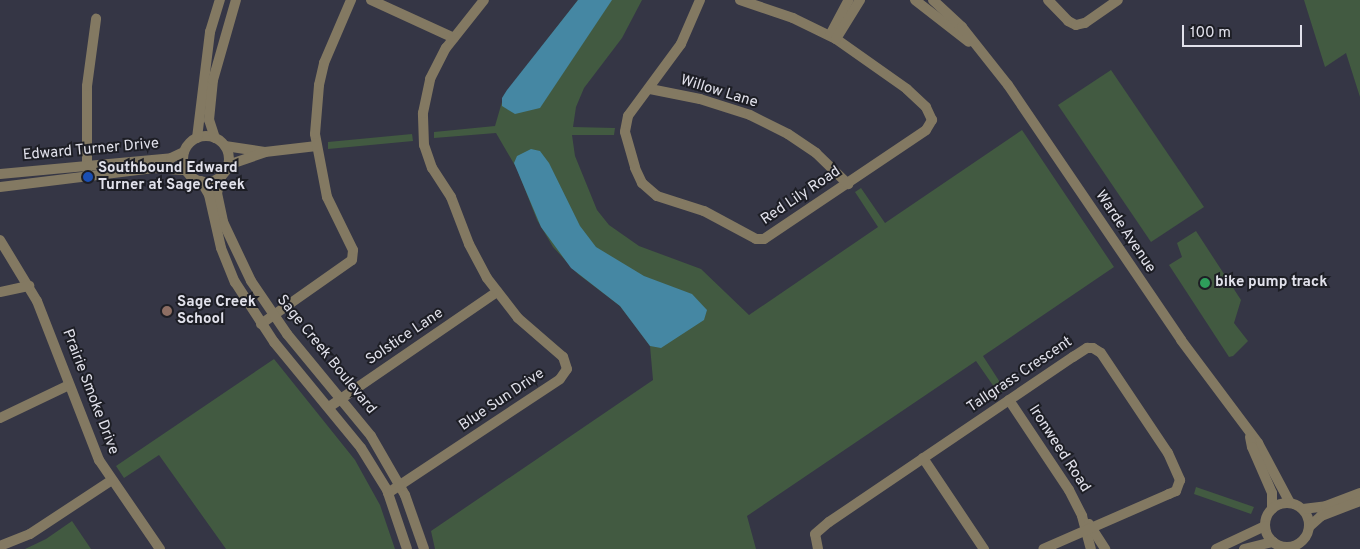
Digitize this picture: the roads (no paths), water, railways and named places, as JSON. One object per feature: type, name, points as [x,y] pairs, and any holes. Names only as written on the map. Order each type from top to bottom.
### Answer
[{"type":"street","points":[[220,0],[210,32],[197,138],[184,152],[186,170],[201,181],[221,176],[228,165],[265,152],[317,146]]},
{"type":"street","points":[[236,0],[213,80],[209,120],[215,138],[225,146],[265,152]]},
{"type":"street","points":[[262,324],[348,264],[353,255],[327,197],[317,146],[319,85],[331,42],[351,0]]},
{"type":"street","points":[[371,0],[454,38]]},
{"type":"street","name":"Blue Sun Drive","points":[[388,493],[564,375],[566,363],[563,357],[518,318],[497,292],[477,262],[455,206],[432,168],[424,145],[425,95],[436,65],[454,38],[484,0]]},
{"type":"street","name":"Red Lily Road","points":[[700,0],[680,44],[628,116],[625,132],[635,168],[642,183],[657,196],[704,211],[756,239],[764,239],[926,130],[932,120],[926,107],[907,89],[833,37],[793,18],[740,0]]},
{"type":"street","points":[[833,37],[849,0]]},
{"type":"street","points":[[833,37],[860,0]]},
{"type":"street","name":"Warde Avenue","points":[[915,0],[974,45]]},
{"type":"street","name":"Warde Avenue","points":[[933,0],[948,12],[1008,85],[1250,437],[1258,443],[1290,503]]},
{"type":"street","points":[[1048,0],[1068,21],[1076,24],[1085,23],[1118,0]]},
{"type":"street","points":[[87,167],[87,86],[96,19]]},
{"type":"street","name":"Willow Lane","points":[[650,88],[700,99],[750,115],[788,134],[816,153],[848,184]]},
{"type":"street","points":[[197,138],[215,138]]},
{"type":"street","points":[[225,146],[228,165]]},
{"type":"street","name":"Edward Turner Drive","points":[[0,174],[171,158],[184,152]]},
{"type":"street","name":"Edward Turner Drive","points":[[0,186],[154,168],[186,170]]},
{"type":"street","name":"Sage Creek Boulevard","points":[[221,176],[217,196],[226,228],[251,281],[273,316],[372,436],[401,485],[424,549]]},
{"type":"street","name":"Sage Creek Boulevard","points":[[201,181],[209,195],[228,266],[262,324],[361,448],[388,493],[407,549]]},
{"type":"street","name":"Prairie Smoke Drive","points":[[0,240],[29,286],[92,448],[160,549]]},
{"type":"street","points":[[0,292],[29,286]]},
{"type":"street","name":"Solstice Lane","points":[[329,407],[497,292]]},
{"type":"street","name":"Tallgrass Crescent","points":[[818,549],[815,540],[818,530],[1080,352],[1093,348],[1102,353],[1168,453],[1180,480],[1176,491],[1042,549]]},
{"type":"street","points":[[0,418],[69,385]]},
{"type":"street","name":"Ironweed Road","points":[[1009,400],[1070,490],[1089,529],[1105,549]]},
{"type":"street","name":"Warde Avenue","points":[[1250,437],[1252,447],[1272,494],[1272,509]]},
{"type":"street","points":[[923,458],[984,549]]},
{"type":"street","points":[[0,546],[30,534],[112,480]]},
{"type":"street","points":[[1216,549],[1265,526],[1272,509],[1290,503],[1303,509],[1326,506],[1360,492]]},
{"type":"street","points":[[1244,549],[1273,542],[1286,548],[1303,545],[1310,526],[1321,516],[1360,501]]},
{"type":"street","points":[[1303,509],[1310,526]]},
{"type":"street","points":[[1265,526],[1273,542]]},
{"type":"street","name":"Ironweed Road","points":[[1089,529],[1091,549]]},
{"type":"water","points":[[578,0],[612,0],[540,108],[515,114],[502,106],[502,98],[507,90]]},
{"type":"water","points":[[531,149],[540,151],[549,163],[580,226],[596,247],[644,276],[692,294],[707,310],[704,320],[661,348],[650,346],[620,306],[571,268],[541,227],[514,163],[517,156]]},
{"type":"place","name":"Southbound Edward Turner at Sage Creek","points":[[88,177]]},
{"type":"place","name":"bike pump track","points":[[1205,283]]},
{"type":"place","name":"Sage Creek School","points":[[167,311]]}]
